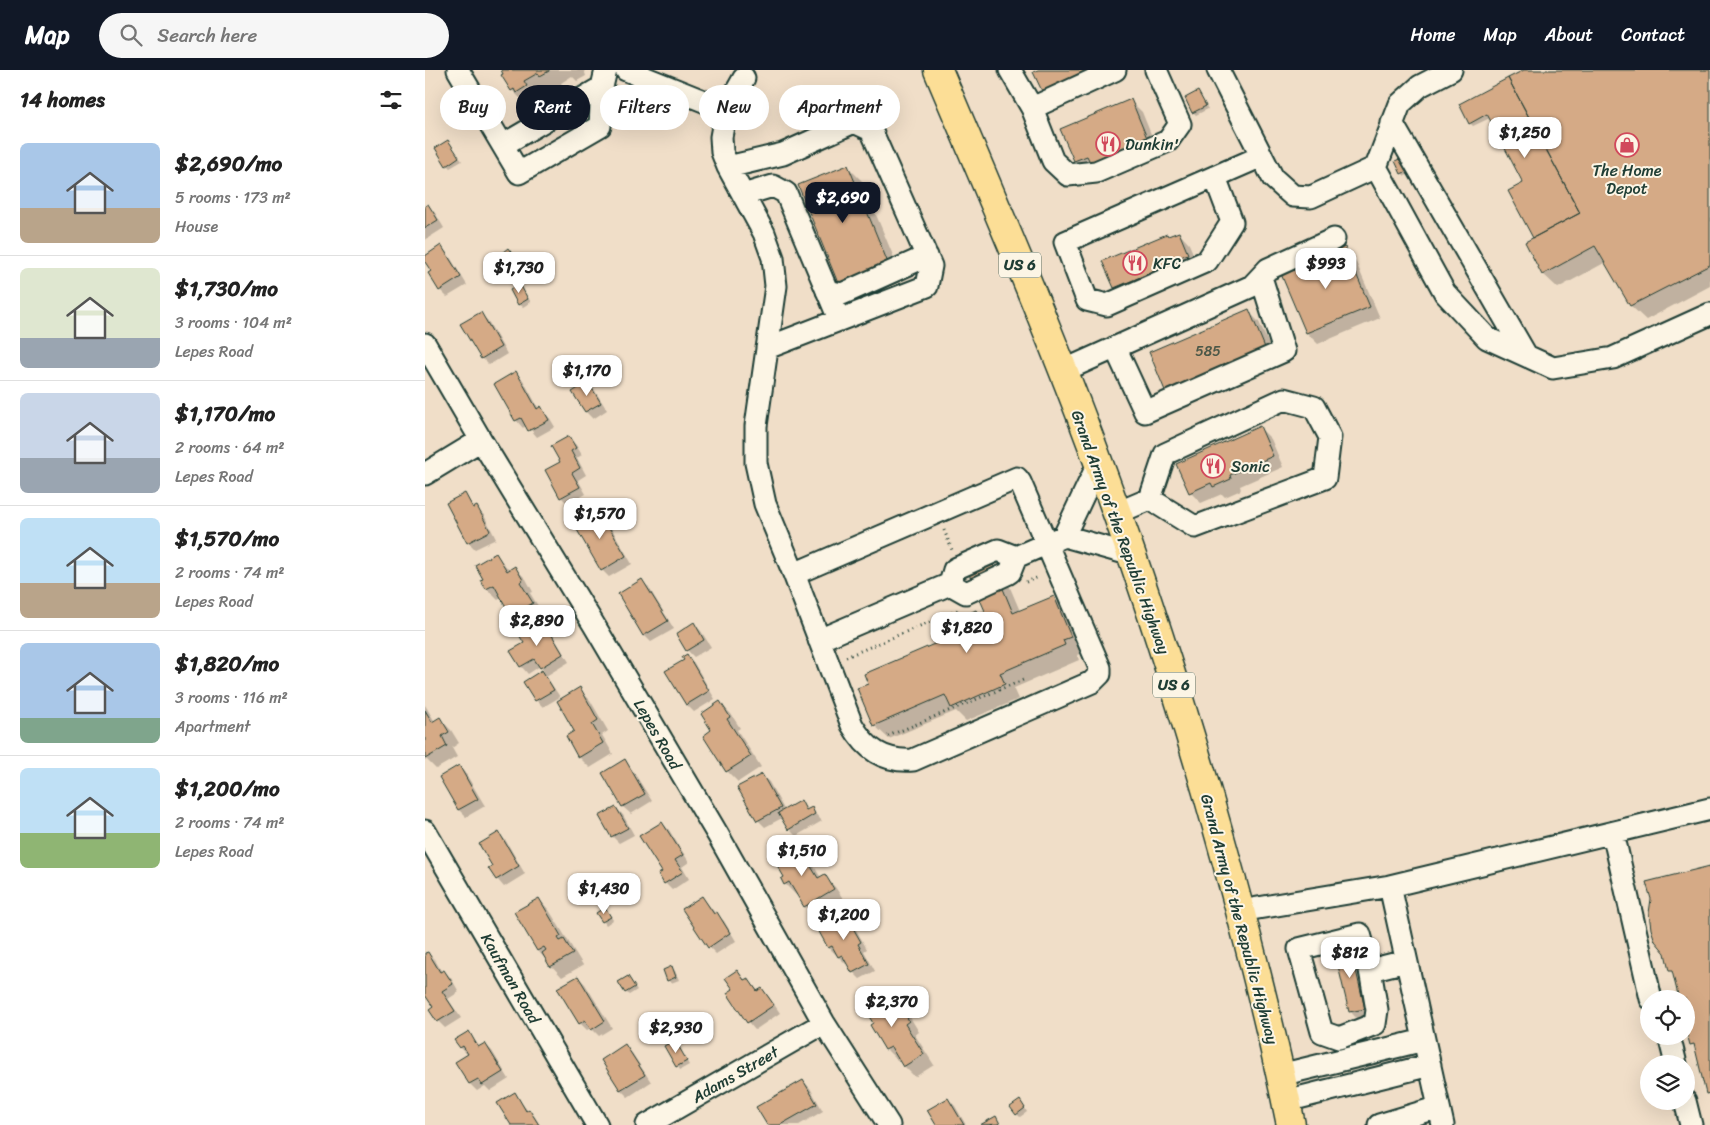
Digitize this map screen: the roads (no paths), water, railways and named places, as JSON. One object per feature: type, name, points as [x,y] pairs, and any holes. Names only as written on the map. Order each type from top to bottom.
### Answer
[{"type":"main road","name":"Grand Army of the Republic Highway","points":[[938,70],[1099,462],[1161,641],[1240,911],[1289,1113]]},
{"type":"street","points":[[458,70],[519,173],[600,126],[604,79]]},
{"type":"street","points":[[626,70],[699,99]]},
{"type":"street","points":[[1010,70],[1032,108],[1053,161],[1069,175],[1096,172],[1168,141],[1180,124],[1156,70]]},
{"type":"street","points":[[1032,108],[1115,70]]},
{"type":"street","points":[[1219,70],[1273,178],[1293,196],[1311,197],[1375,168],[1400,104],[1420,86],[1451,70]]},
{"type":"street","points":[[742,85],[749,73]]},
{"type":"street","points":[[503,145],[604,79]]},
{"type":"street","points":[[728,167],[783,154],[853,122],[871,130],[931,266],[927,286],[767,348]]},
{"type":"street","points":[[1392,123],[1525,355]]},
{"type":"street","points":[[722,130],[722,152],[728,167],[764,233],[773,258],[775,286],[756,426],[756,463],[765,504],[852,725],[860,739],[867,747],[882,755],[902,761],[913,760],[1091,682],[1100,674],[1100,668],[1055,540],[1017,478],[794,574]]},
{"type":"street","points":[[1215,177],[1232,222],[1207,262],[1107,305],[1087,300],[1065,242],[1262,156]]},
{"type":"street","points":[[1375,168],[1445,293],[1487,338],[1553,368],[1613,358],[1710,314]]},
{"type":"street","points":[[743,195],[773,186],[786,193],[839,320]]},
{"type":"street","points":[[1063,371],[1252,286],[1268,269],[1334,239]]},
{"type":"street","points":[[827,290],[842,294],[927,256]]},
{"type":"street","points":[[1115,347],[1145,412],[1284,351],[1261,277]]},
{"type":"street","name":"Lepes Road","points":[[425,344],[481,440],[595,625],[713,826],[824,1023],[889,1125]]},
{"type":"street","points":[[1117,514],[1150,499],[1165,454],[1285,400],[1314,407],[1330,438],[1325,478],[1195,527],[1150,499]]},
{"type":"street","points":[[425,474],[481,440]]},
{"type":"street","points":[[1055,540],[1099,462]]},
{"type":"street","points":[[819,640],[950,584],[954,570],[998,550],[1015,557],[1055,540],[1132,556]]},
{"type":"street","points":[[1240,911],[1390,886],[1710,809]]},
{"type":"street","name":"Kaufman Road","points":[[425,831],[597,1125]]},
{"type":"street","points":[[1613,832],[1649,990]]},
{"type":"street","points":[[1379,1125],[1441,1116],[1390,886]]},
{"type":"street","points":[[1360,934],[1370,970],[1377,1010],[1375,1024],[1339,1038],[1323,1032],[1299,948],[1360,934]]},
{"type":"street","points":[[1370,970],[1406,960]]},
{"type":"street","name":"Adams Street","points":[[647,1125],[824,1023]]},
{"type":"street","points":[[1280,1075],[1424,1040]]},
{"type":"street","points":[[1289,1113],[1430,1065]]},
{"type":"street","points":[[1687,1110],[1691,1125]]},
{"type":"place","name":"Dunkin'","points":[[1108,144]]},
{"type":"place","name":"The Home Depot","points":[[1627,145]]},
{"type":"place","name":"KFC","points":[[1135,263]]},
{"type":"place","name":"Sonic","points":[[1213,466]]}]
